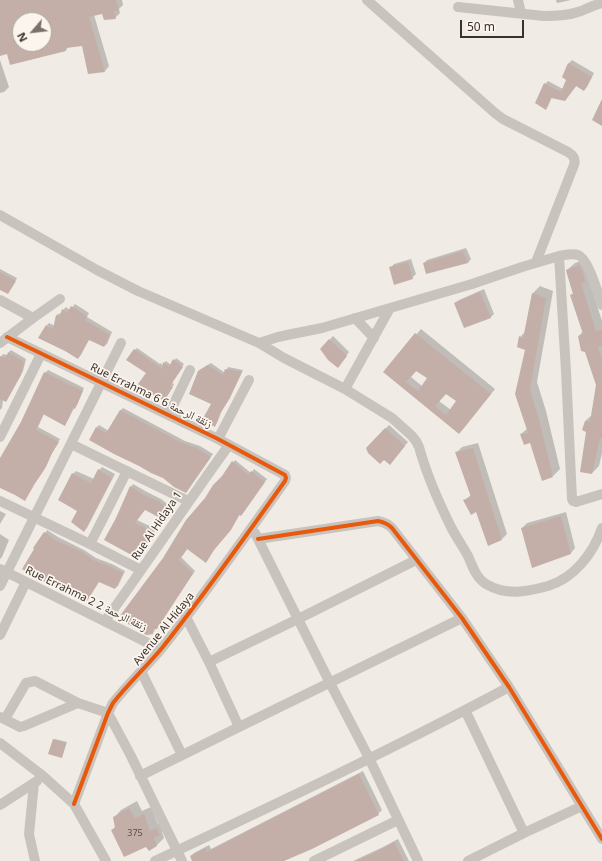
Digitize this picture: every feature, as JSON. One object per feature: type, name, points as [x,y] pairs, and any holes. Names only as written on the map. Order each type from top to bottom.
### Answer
[{"type":"street","points":[[367,0],[495,113],[503,119],[573,156],[574,165],[536,262]]},
{"type":"street","points":[[518,0],[521,13]]},
{"type":"street","points":[[458,7],[544,16],[566,15],[598,5]]},
{"type":"street","points":[[0,215],[97,270],[138,291],[259,344],[345,389],[392,418],[416,441],[434,491],[451,528],[479,578],[486,584],[505,591],[524,592],[562,580],[576,570],[598,538],[602,528]]},
{"type":"street","points":[[259,344],[278,337],[322,328],[472,284],[536,262],[559,256],[575,254],[582,257],[589,269],[602,305]]},
{"type":"street","points":[[559,256],[572,499],[576,502],[602,494]]},
{"type":"street","points":[[4,340],[60,299]]},
{"type":"street","points":[[0,300],[33,318]]},
{"type":"street","points":[[345,389],[390,308]]},
{"type":"street","points":[[355,318],[374,338]]},
{"type":"street","name":"Rue Errahma 6 6 زنقة الرحمة","points":[[4,340],[41,354],[169,414],[285,474]]},
{"type":"street","points":[[0,586],[3,571],[34,517],[122,343]]},
{"type":"street","points":[[1,433],[41,354]]},
{"type":"street","points":[[169,414],[190,370]]},
{"type":"street","points":[[218,439],[249,380]]},
{"type":"street","points":[[71,444],[188,502]]},
{"type":"street","name":"Rue Al Hidaya 1","points":[[105,621],[229,444]]},
{"type":"street","points":[[90,544],[127,471]]},
{"type":"street","name":"Avenue Al Hidaya","points":[[74,804],[108,712],[113,703],[186,617],[286,481],[285,474]]},
{"type":"street","points":[[0,501],[141,570]]},
{"type":"street","points":[[258,539],[381,522],[392,528],[462,618],[509,687],[602,839]]},
{"type":"street","points":[[252,528],[369,758],[418,861]]},
{"type":"street","points":[[209,662],[416,560]]},
{"type":"street","name":"Rue Errahma 2 2 زنقة الرحمة","points":[[3,571],[160,649]]},
{"type":"street","points":[[0,635],[26,582]]},
{"type":"street","points":[[186,617],[239,726]]},
{"type":"street","points":[[140,776],[239,726],[462,618]]},
{"type":"street","points":[[141,671],[182,755]]},
{"type":"street","points":[[78,703],[24,726],[20,726],[3,718],[26,683],[35,681],[78,703],[108,712],[182,861]]},
{"type":"street","points":[[155,861],[369,758],[509,687]]},
{"type":"street","points":[[465,710],[524,833]]},
{"type":"street","points":[[0,743],[43,776],[74,804],[106,861]]},
{"type":"street","points":[[0,805],[43,776]]},
{"type":"street","points":[[34,783],[29,834],[35,861]]},
{"type":"street","points":[[468,861],[582,806]]},
{"type":"street","points":[[314,861],[398,820]]},
{"type":"building","points":[[0,0],[116,0],[119,11],[114,11],[116,19],[104,20],[102,14],[89,17],[105,72],[88,74],[82,46],[66,48],[66,51],[10,65],[7,54],[0,56]]},
{"type":"building","points":[[568,63],[592,77],[584,91],[576,86],[565,101],[551,98],[546,110],[535,103],[544,83],[561,92],[566,80],[562,77]]},
{"type":"building","points":[[602,99],[602,126],[592,120]]},
{"type":"building","points":[[463,251],[468,263],[426,274],[423,263]]},
{"type":"building","points":[[408,262],[413,279],[394,285],[389,267]]},
{"type":"building","points":[[579,265],[583,272],[585,282],[581,283],[596,331],[602,330],[602,345],[598,347],[602,360],[602,439],[600,438],[592,474],[580,472],[586,432],[582,430],[585,421],[590,422],[596,385],[585,352],[581,351],[578,336],[583,334],[570,295],[573,294],[566,270]]},
{"type":"building","points":[[0,272],[16,281],[8,294],[0,290]]},
{"type":"building","points":[[480,292],[491,318],[464,328],[454,303]]},
{"type":"building","points":[[532,293],[546,298],[530,390],[539,419],[553,477],[542,481],[530,443],[524,445],[520,434],[528,433],[515,394],[525,350],[517,347],[519,336],[523,339]]},
{"type":"building","points":[[71,306],[87,316],[85,320],[110,335],[104,347],[89,340],[78,359],[38,338],[46,325],[53,329],[56,315],[60,316],[62,309],[67,313]]},
{"type":"building","points":[[415,333],[491,394],[459,434],[383,372]],"holes":[[[416,371],[427,378],[418,391],[406,382]],[[446,394],[456,401],[446,415],[435,406]]]},
{"type":"building","points":[[329,339],[347,356],[338,368],[328,360],[320,349]]},
{"type":"building","points":[[134,349],[162,369],[163,362],[169,367],[173,359],[183,367],[170,386],[173,387],[164,401],[151,394],[138,384],[146,373],[126,360]]},
{"type":"building","points":[[8,352],[24,362],[21,375],[6,402],[0,399],[0,356],[6,358]]},
{"type":"building","points":[[208,365],[223,375],[225,369],[242,372],[220,414],[215,427],[202,420],[211,404],[189,394],[198,371]]},
{"type":"building","points":[[44,372],[83,391],[65,426],[43,414],[36,430],[59,442],[25,501],[0,488],[0,458],[21,422]]},
{"type":"building","points":[[120,410],[182,443],[197,448],[211,457],[186,493],[174,487],[163,478],[89,440],[96,427],[106,433]]},
{"type":"building","points":[[385,428],[405,446],[390,465],[384,460],[380,464],[368,453],[366,448]]},
{"type":"building","points":[[473,448],[502,540],[488,546],[476,512],[471,515],[463,500],[471,497],[455,452]]},
{"type":"building","points":[[232,461],[248,475],[251,471],[265,482],[241,516],[239,515],[231,530],[214,550],[206,563],[187,549],[179,560],[193,573],[157,629],[153,629],[153,634],[144,634],[146,629],[131,626],[119,617],[163,558],[186,520],[205,498],[213,485],[222,476]]},
{"type":"building","points":[[98,469],[112,478],[84,532],[71,522],[77,511],[58,500],[72,473],[91,483]]},
{"type":"building","points":[[130,486],[144,495],[158,501],[172,512],[166,521],[145,510],[135,523],[155,532],[137,558],[104,540],[116,518]]},
{"type":"building","points":[[561,516],[571,554],[532,568],[521,528]]},
{"type":"building","points":[[44,532],[55,540],[82,552],[93,560],[123,573],[115,589],[99,582],[87,601],[34,577],[22,569],[34,549],[33,548]]},
{"type":"building","points":[[53,739],[66,743],[62,758],[48,754]]},
{"type":"building","points":[[359,774],[379,815],[312,849],[284,861],[192,861],[190,856],[206,848],[207,852]]},
{"type":"building","points":[[129,808],[135,818],[144,814],[150,831],[156,828],[160,835],[154,838],[157,846],[149,851],[146,847],[124,857],[111,830],[115,828],[113,817]]},
{"type":"building","points":[[394,842],[404,861],[356,861],[378,851]]},
{"type":"cycle path","points":[[7,337],[218,439],[285,475],[286,478],[240,544],[178,628],[113,703],[74,804]]},
{"type":"cycle path","points":[[258,539],[378,521],[386,523],[392,528],[462,618],[509,687],[602,839]]}]
